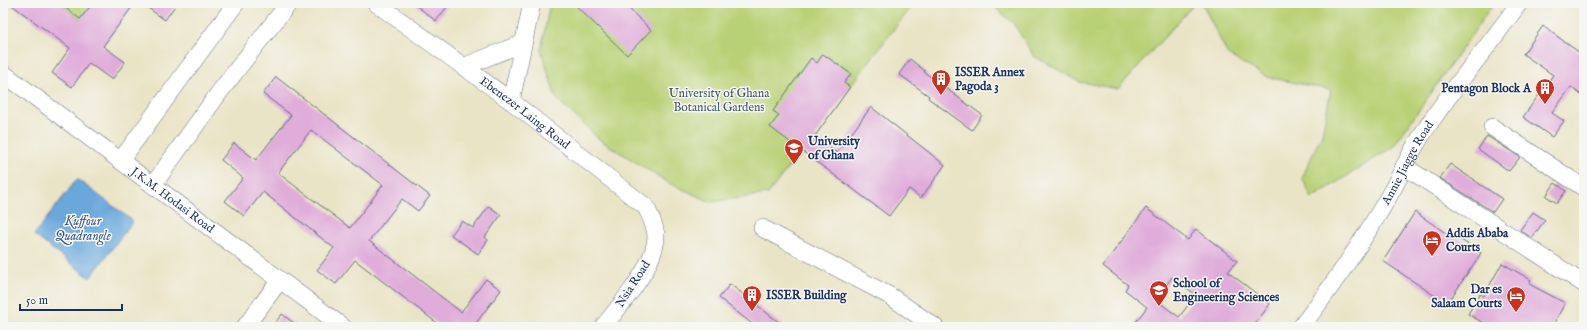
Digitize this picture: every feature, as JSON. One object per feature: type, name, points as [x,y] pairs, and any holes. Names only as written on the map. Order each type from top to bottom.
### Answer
[{"type":"street","points":[[120,160],[236,3]]},
{"type":"street","points":[[153,184],[221,90],[289,3]]},
{"type":"street","name":"Ebenezer Laing Road","points":[[376,3],[511,101],[646,207],[654,226],[656,236]]},
{"type":"street","points":[[511,101],[532,3]]},
{"type":"street","name":"Annie Jiagge Road","points":[[1301,327],[1328,292],[1352,255],[1444,101],[1519,3]]},
{"type":"street","points":[[463,67],[523,43]]},
{"type":"street","name":"J.K.M. Hodasi Road","points":[[3,73],[342,327]]},
{"type":"street","points":[[1492,127],[1584,188]]},
{"type":"street","points":[[1404,166],[1584,284]]},
{"type":"street","points":[[762,228],[890,296],[935,327]]},
{"type":"street","name":"Nsia Road","points":[[603,327],[645,271],[651,256],[656,236]]},
{"type":"street","points":[[244,327],[280,280]]},
{"type":"green space","points":[[59,3],[93,3],[80,19]]},
{"type":"green space","name":"University of Ghana Botanical Gardens","points":[[550,3],[915,3],[768,194],[711,202],[669,183],[600,140],[556,98],[541,50]]},
{"type":"green space","points":[[990,3],[1195,3],[1118,89],[1080,82],[1034,56],[1013,23]]},
{"type":"green space","points":[[1202,3],[1494,3],[1393,147],[1312,198],[1302,178],[1322,134],[1331,90],[1267,77],[1228,55]]},
{"type":"water","name":"Kuffour Quadrangle","points":[[77,179],[133,221],[90,278],[34,235]]},
{"type":"building","points":[[9,3],[59,3],[80,19],[93,3],[135,3],[103,46],[125,62],[112,80],[89,63],[72,87],[52,73],[70,48]]},
{"type":"building","points":[[141,3],[177,3],[165,20]]},
{"type":"building","points":[[413,3],[450,3],[436,21]]},
{"type":"building","points":[[573,3],[623,3],[651,30],[627,55]]},
{"type":"building","points":[[1543,26],[1584,56],[1584,97],[1571,87],[1552,113],[1564,121],[1552,137],[1523,117],[1553,75],[1523,54]]},
{"type":"building","points":[[823,54],[851,74],[844,83],[850,87],[815,136],[837,153],[871,107],[945,165],[921,198],[909,189],[889,216],[770,127],[779,115],[773,111],[811,58],[817,63]]},
{"type":"building","points":[[910,59],[925,71],[924,72],[982,115],[972,130],[928,98],[929,96],[899,74]]},
{"type":"building","points":[[276,77],[430,196],[418,211],[402,199],[369,241],[461,312],[486,279],[501,290],[473,327],[442,327],[355,260],[336,284],[317,270],[334,248],[263,192],[244,216],[225,201],[243,178],[221,160],[234,143],[256,160],[291,115],[263,94]],"holes":[[[311,130],[383,185],[350,228],[278,173]]]},
{"type":"building","points":[[1487,136],[1520,157],[1509,171],[1478,149]]},
{"type":"building","points":[[1450,164],[1502,199],[1493,212],[1440,178]]},
{"type":"building","points":[[1555,183],[1566,191],[1557,203],[1546,196]]},
{"type":"building","points":[[489,206],[501,215],[485,237],[488,240],[478,254],[451,235],[462,221],[473,228]]},
{"type":"building","name":"School of Engineering Sciences","points":[[1146,208],[1188,240],[1196,229],[1237,261],[1228,272],[1270,304],[1253,327],[1132,327],[1147,307],[1125,290],[1128,285],[1103,266]],"holes":[[[1172,277],[1196,295],[1179,317],[1156,300]]]},
{"type":"building","name":"Addis Ababa Courts","points":[[1415,212],[1453,238],[1455,236],[1481,253],[1447,304],[1383,261]]},
{"type":"building","points":[[1533,212],[1545,220],[1532,238],[1520,230]]},
{"type":"building","points":[[1502,263],[1531,280],[1529,284],[1565,303],[1552,327],[1490,327],[1468,314],[1480,294],[1484,296]]},
{"type":"building","name":"ISSER Building","points":[[730,284],[785,327],[756,327],[719,298]]},
{"type":"building","points":[[282,314],[299,327],[272,327]]},
{"type":"place","name":"ISSER Annex Pagoda 3","points":[[941,96]]},
{"type":"place","name":"Pentagon Block A","points":[[1545,105]]},
{"type":"place","name":"University of Ghana","points":[[794,165]]},
{"type":"place","name":"Addis Ababa Courts","points":[[1432,257]]},
{"type":"place","name":"School of Engineering Sciences","points":[[1159,307]]},
{"type":"place","name":"ISSER Building","points":[[752,312]]},
{"type":"place","name":"Dar es Salaam Courts","points":[[1516,313]]}]
